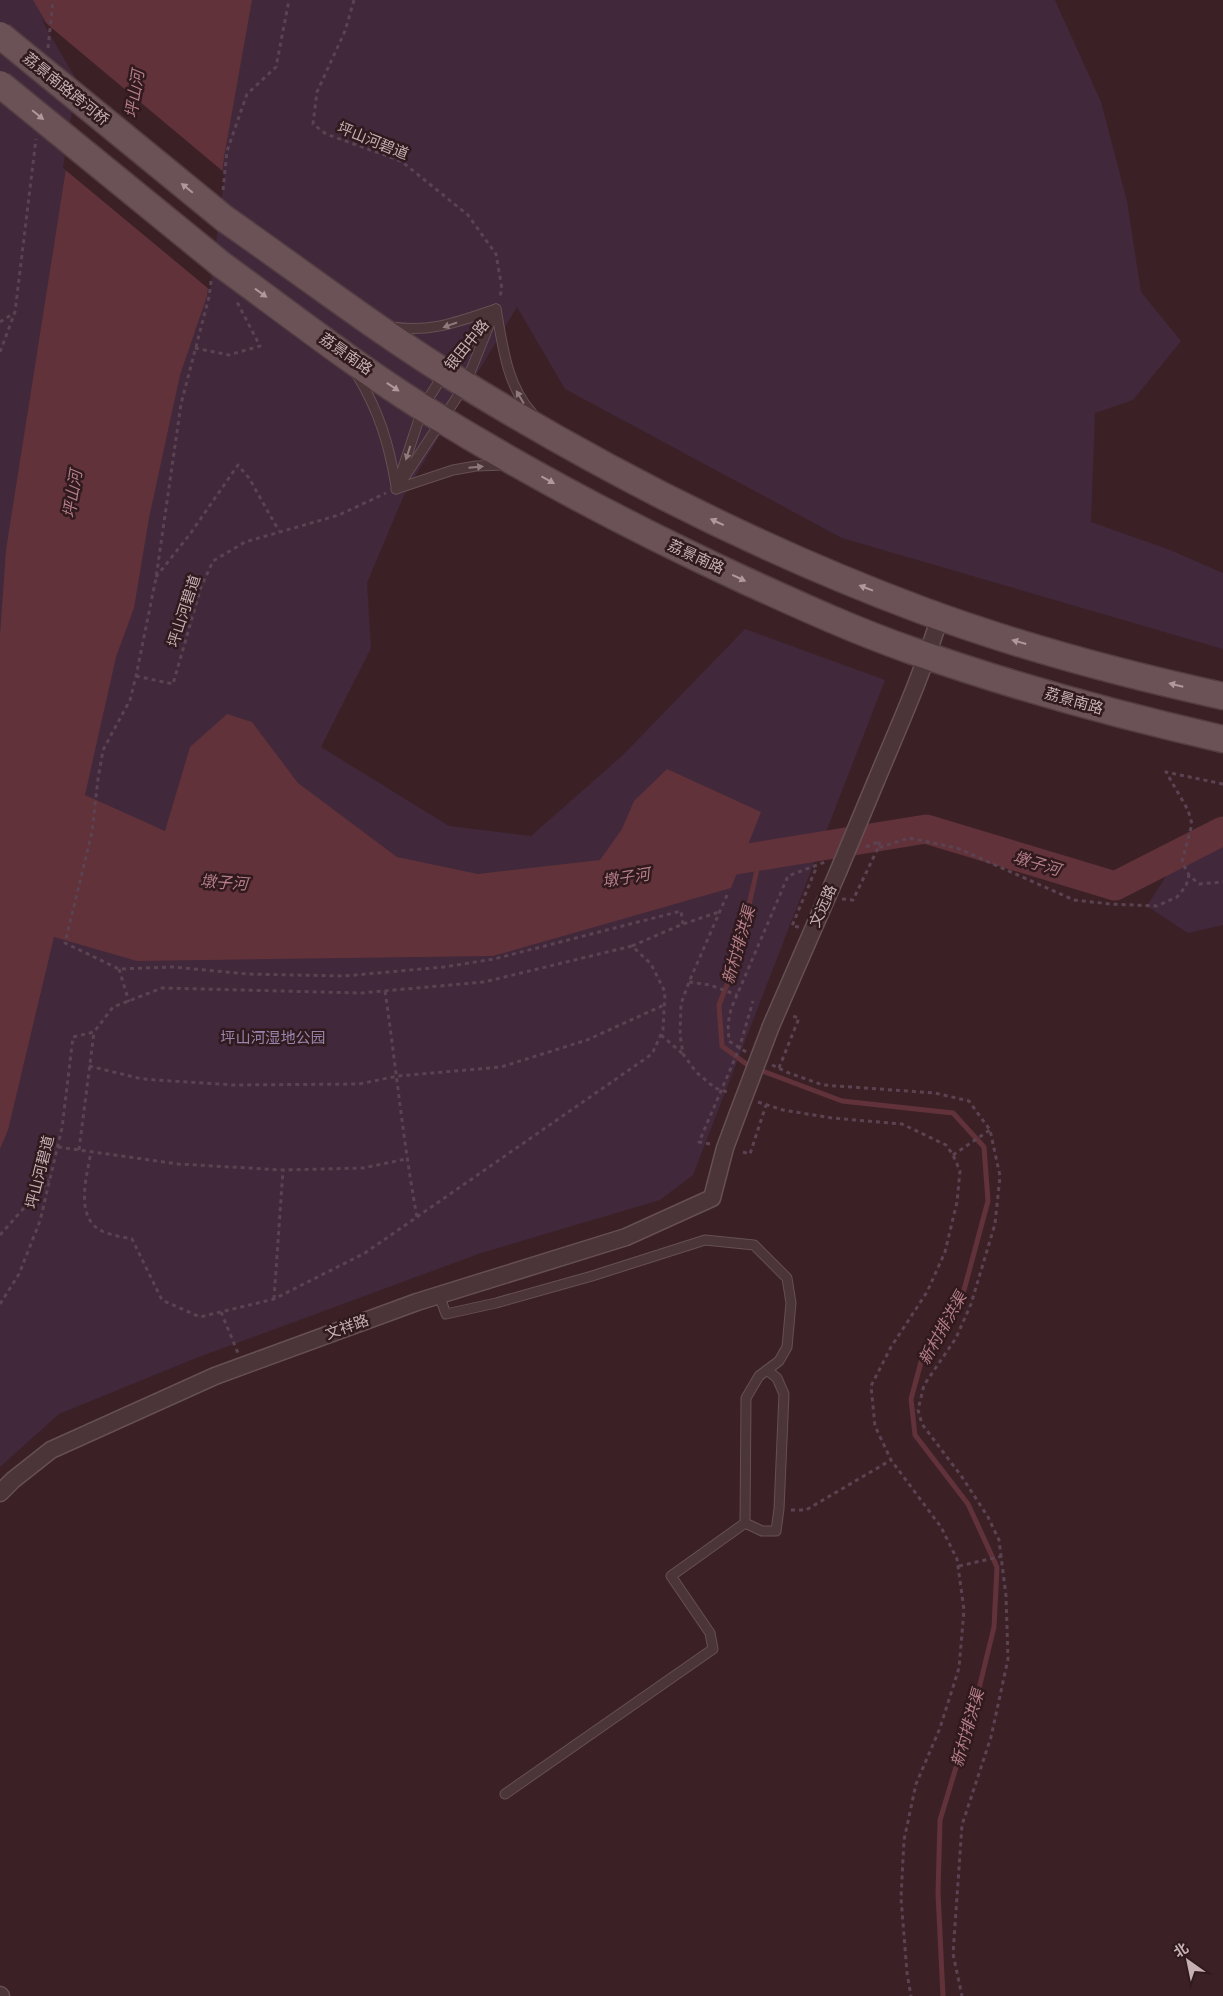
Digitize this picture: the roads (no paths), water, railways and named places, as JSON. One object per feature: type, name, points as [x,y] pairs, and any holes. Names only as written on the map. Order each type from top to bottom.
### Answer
[{"type":"main road","name":"荔景南路跨河桥","points":[[0,35],[223,209],[375,324]]},
{"type":"main road","name":"荔景南路","points":[[0,84],[217,271],[344,353],[433,414],[520,464],[673,547],[832,620],[928,656],[1072,700],[1223,739]]},
{"type":"main road","points":[[375,324],[455,378],[550,435],[692,510],[848,582],[1002,637],[1223,696]]},
{"type":"street","name":"文远路","points":[[712,1198],[738,1113],[832,867],[876,780],[928,656],[940,616]]},
{"type":"street","name":"文祥路","points":[[0,1493],[13,1480],[51,1450],[215,1376],[439,1295],[626,1237],[712,1198]]},
{"type":"lane","points":[[375,324],[403,328],[442,327],[496,309],[508,373],[526,407],[550,435]]},
{"type":"lane","name":"银田中路","points":[[396,489],[433,414],[496,309]]},
{"type":"lane","name":"银田中路","points":[[396,489],[433,414],[496,309]]},
{"type":"lane","points":[[344,353],[372,400],[385,434],[396,489],[453,470],[476,466],[520,464]]},
{"type":"lane","points":[[439,1295],[446,1314],[496,1303],[582,1279],[705,1240],[754,1245],[787,1278],[792,1303],[787,1347],[779,1361],[759,1376],[746,1398],[745,1523]]},
{"type":"lane","points":[[745,1523],[762,1531],[776,1531],[779,1509],[784,1394],[777,1378],[767,1370]]},
{"type":"lane","points":[[505,1794],[713,1650],[710,1634],[671,1576],[745,1523]]},
{"type":"water","name":"坪山河","points":[[33,0],[252,0],[224,157],[207,296],[180,375],[149,518],[134,608],[116,657],[85,795],[165,831],[190,747],[227,714],[252,722],[298,783],[397,857],[478,874],[600,860],[622,829],[634,801],[667,769],[761,812],[731,888],[493,956],[137,961],[54,937],[8,1130],[0,1149],[0,635],[6,550],[80,80]]},
{"type":"waterway","name":"墩子河","points":[[705,865],[926,829],[1115,886],[1223,831]]},
{"type":"waterway","name":"新村排洪渠","points":[[760,856],[737,959],[719,1005],[722,1046],[749,1066],[842,1101],[953,1113],[984,1147],[988,1201],[964,1290],[921,1362],[911,1399],[915,1435],[968,1504],[997,1567],[994,1627],[975,1705],[940,1820],[938,1893],[943,1996]]},
{"type":"park label","name":"坪山河湿地公园","points":[[273,1038]]}]
